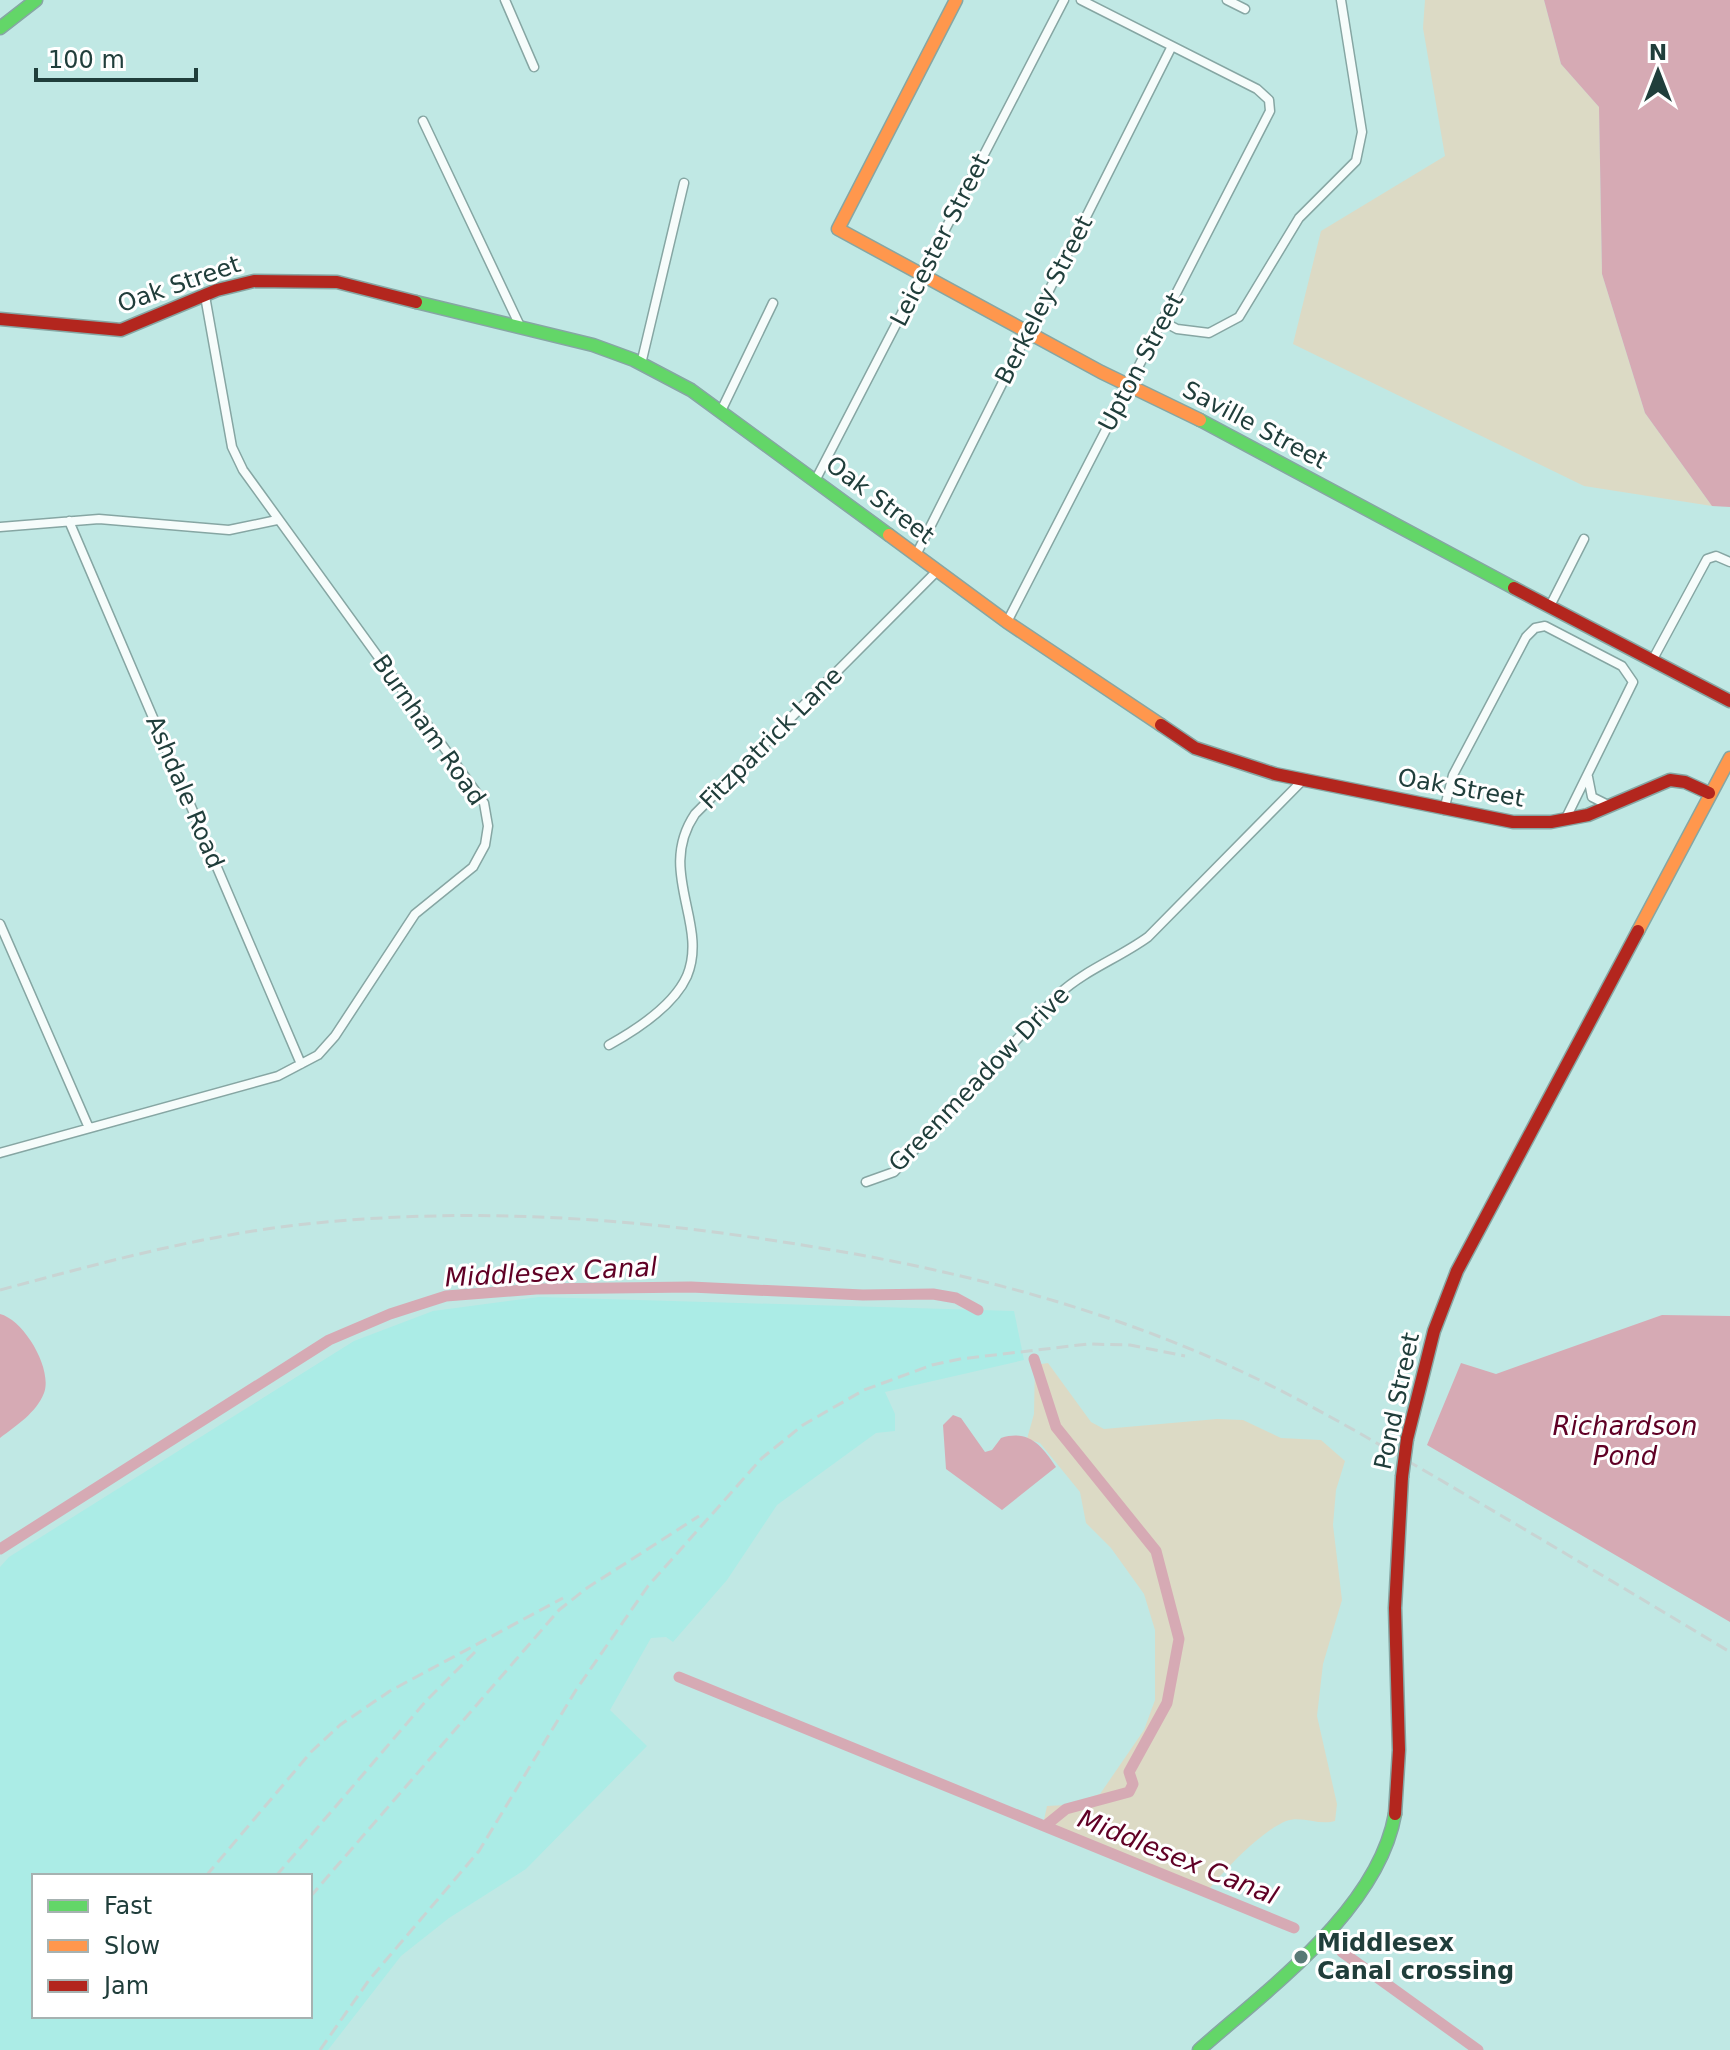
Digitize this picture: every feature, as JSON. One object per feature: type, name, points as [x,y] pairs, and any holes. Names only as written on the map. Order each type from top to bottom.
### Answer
[{"type":"street","points":[[0,28],[36,0]]},
{"type":"street","points":[[505,0],[534,67]]},
{"type":"street","name":"Saville Street","points":[[956,0],[838,229],[1128,385],[1252,445],[1352,503],[1730,701]]},
{"type":"street","name":"Leicester Street","points":[[816,479],[1064,0]]},
{"type":"street","points":[[1081,0],[1172,46]]},
{"type":"street","points":[[1227,0],[1245,9]]},
{"type":"street","points":[[1162,321],[1177,329],[1209,333],[1239,317],[1299,218],[1356,161],[1362,132],[1341,0]]},
{"type":"street","name":"Upton Street","points":[[1007,622],[1270,111],[1269,100],[1257,89],[1172,46]]},
{"type":"street","name":"Berkeley Street","points":[[916,555],[1172,46]]},
{"type":"street","points":[[423,121],[520,326]]},
{"type":"street","points":[[641,364],[684,183]]},
{"type":"street","name":"Oak Street","points":[[0,319],[121,330],[205,296],[254,281],[337,282],[593,345],[641,364],[691,390],[1007,622],[1195,748],[1229,761],[1303,780],[1513,822],[1565,820],[1617,805],[1670,780],[1685,782],[1709,793]]},
{"type":"street","name":"Burnham Road","points":[[0,1153],[278,1076],[318,1055],[335,1036],[415,914],[473,867],[485,845],[488,826],[484,803],[243,470],[232,447],[205,296]]},
{"type":"street","points":[[721,411],[773,303]]},
{"type":"street","points":[[0,527],[134,519],[229,530],[277,520]]},
{"type":"street","name":"Ashdale Road","points":[[69,521],[301,1064]]},
{"type":"street","points":[[1550,606],[1584,539]]},
{"type":"street","points":[[1653,659],[1710,557],[1730,562]]},
{"type":"street","name":"Fitzpatrick Lane","points":[[609,1045],[661,1007],[686,978],[692,959],[678,859],[686,828],[695,814],[937,571]]},
{"type":"street","points":[[1444,810],[1455,770],[1531,631],[1540,627],[1552,629],[1622,666],[1632,677],[1631,690],[1565,820]]},
{"type":"street","name":"Pond Street","points":[[1199,2050],[1313,1946],[1359,1890],[1386,1844],[1394,1814],[1398,1744],[1394,1608],[1402,1477],[1407,1439],[1424,1366],[1457,1271],[1730,758]]},
{"type":"street","points":[[1589,773],[1587,783],[1592,797],[1604,804],[1617,805]]},
{"type":"street","name":"Greenmeadow Drive","points":[[866,1182],[894,1172],[1059,994],[1077,978],[1124,955],[1148,937],[1303,780]]},
{"type":"street","points":[[0,924],[89,1128]]},
{"type":"shaded area","points":[[1425,0],[1544,0],[1561,64],[1599,107],[1602,274],[1645,413],[1712,506],[1584,486],[1293,344],[1321,231],[1445,156],[1423,28]]},
{"type":"shaded area","points":[[539,1297],[1014,1311],[1024,1360],[885,1392],[895,1414],[895,1431],[876,1433],[777,1505],[727,1580],[673,1642],[666,1637],[651,1638],[610,1710],[647,1746],[526,1869],[449,1918],[401,1956],[328,2050],[0,2050],[0,1567],[9,1557],[354,1341],[433,1311]]},
{"type":"shaded area","points":[[1048,1363],[1091,1422],[1104,1429],[1217,1419],[1243,1420],[1281,1438],[1321,1440],[1345,1461],[1336,1490],[1333,1525],[1342,1600],[1323,1664],[1317,1716],[1337,1804],[1335,1821],[1292,1819],[1276,1826],[1245,1851],[1210,1888],[1192,1891],[1175,1886],[1042,1829],[1047,1806],[1066,1805],[1100,1794],[1144,1730],[1155,1700],[1155,1630],[1144,1594],[1111,1548],[1086,1523],[1080,1492],[1040,1443],[1027,1439],[1034,1414],[1035,1365]]},
{"type":"water","points":[[1544,0],[1730,0],[1730,507],[1712,506],[1645,413],[1602,274],[1599,107],[1561,64]]},
{"type":"water","points":[[0,1314],[27,1335],[40,1359],[46,1383],[36,1407],[0,1438]]},
{"type":"water","name":"Richardson Pond","points":[[1662,1315],[1730,1316],[1730,1622],[1427,1445],[1461,1363],[1496,1374]]},
{"type":"water","points":[[953,1415],[961,1418],[985,1452],[992,1450],[1001,1438],[1019,1436],[1040,1446],[1056,1467],[1002,1510],[946,1469],[943,1425]]},
{"type":"waterway","name":"Middlesex Canal","points":[[0,1549],[329,1340],[390,1314],[446,1296],[536,1289],[691,1287],[863,1295],[933,1294],[956,1298],[978,1310]]},
{"type":"waterway","name":"Middlesex Canal","points":[[1034,1359],[1056,1427],[1156,1551],[1179,1639],[1167,1703],[1129,1772],[1133,1784],[1129,1792],[1066,1809],[1045,1826]]},
{"type":"waterway","name":"Middlesex Canal","points":[[679,1677],[1294,1928]]},
{"type":"waterway","name":"Middlesex Canal","points":[[1342,1952],[1478,2050]]},
{"type":"railway","points":[[0,1290],[152,1251],[229,1235],[306,1224],[426,1216],[545,1217],[664,1226],[783,1242],[957,1275],[1069,1305],[1125,1324],[1234,1368],[1286,1393],[1362,1434],[1730,1652]]},
{"type":"railway","points":[[320,2050],[369,1980],[479,1851],[576,1690],[648,1586],[762,1458],[803,1425],[864,1390],[932,1365],[960,1359],[1088,1344],[1130,1345],[1185,1356]]},
{"type":"railway","points":[[312,1895],[559,1610],[587,1588],[699,1516]]},
{"type":"railway","points":[[208,1874],[311,1752],[340,1725],[390,1691],[563,1598]]},
{"type":"railway","points":[[278,1874],[426,1701],[475,1652]]},
{"type":"traffic: fast","points":[[0,28],[36,0]]},
{"type":"traffic: fast","points":[[416,302],[593,345],[634,360],[691,390],[889,535]]},
{"type":"traffic: fast","points":[[1200,420],[1514,588]]},
{"type":"traffic: fast","points":[[1199,2050],[1287,1974],[1344,1915],[1367,1883],[1385,1849],[1395,1814]]},
{"type":"traffic: slow","points":[[956,0],[838,229],[1101,372],[1200,420]]},
{"type":"traffic: slow","points":[[889,535],[1007,622],[1161,725]]},
{"type":"traffic: slow","points":[[1638,931],[1730,758]]},
{"type":"traffic: jam","points":[[0,319],[121,330],[217,290],[254,281],[337,282],[416,302]]},
{"type":"traffic: jam","points":[[1514,588],[1730,701]]},
{"type":"traffic: jam","points":[[1161,725],[1195,748],[1275,774],[1513,822],[1551,822],[1588,815],[1670,780],[1685,782],[1709,793]]},
{"type":"traffic: jam","points":[[1407,1439],[1434,1331],[1457,1271],[1638,931]]},
{"type":"traffic: jam","points":[[1402,1477],[1407,1439]]},
{"type":"traffic: jam","points":[[1395,1814],[1399,1750],[1395,1608],[1402,1477]]},
{"type":"place","name":"Middlesex Canal crossing","points":[[1301,1957]]}]
